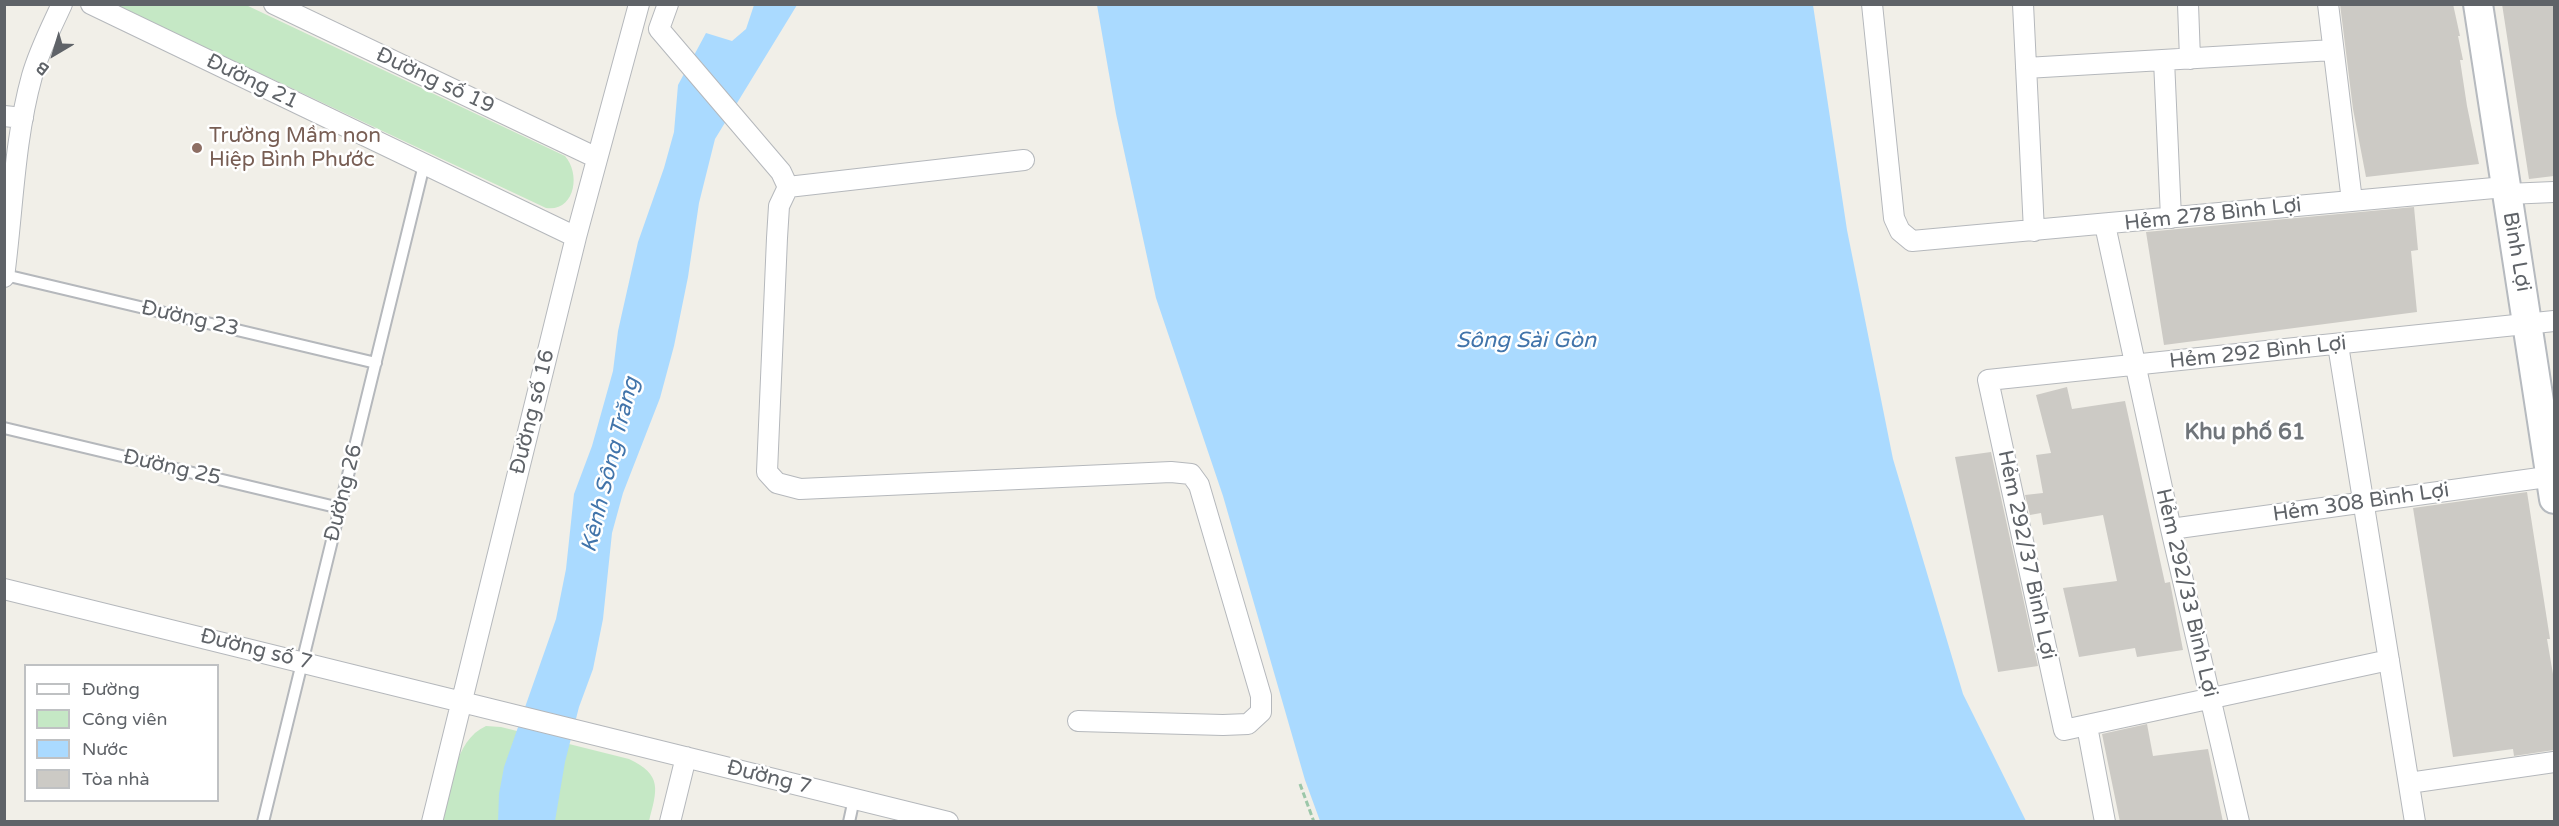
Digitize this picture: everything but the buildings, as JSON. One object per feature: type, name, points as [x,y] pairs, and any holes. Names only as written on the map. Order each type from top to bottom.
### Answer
[{"type":"street","points":[[5,276],[14,117],[47,35],[63,4]]},
{"type":"street","name":"Đường 21","points":[[91,4],[576,237]]},
{"type":"street","name":"Đường số 19","points":[[274,4],[597,158]]},
{"type":"street","points":[[668,4],[658,29],[763,154],[781,172],[788,187]]},
{"type":"street","name":"Hẻm 278 Bình Lợi","points":[[1872,4],[1894,218],[1898,227],[1908,238],[1920,242],[2352,201],[2506,191],[2554,192]]},
{"type":"street","points":[[2023,4],[2034,231]]},
{"type":"street","points":[[2188,4],[2190,59]]},
{"type":"street","points":[[2328,4],[2352,201]]},
{"type":"street","name":"Bình Lợi","points":[[2478,4],[2506,191],[2542,323],[2553,484]]},
{"type":"street","name":"Đường số 16","points":[[432,822],[576,237],[636,6]]},
{"type":"street","points":[[2026,68],[2333,50]]},
{"type":"street","points":[[2164,60],[2171,218]]},
{"type":"street","points":[[788,187],[1024,160]]},
{"type":"street","points":[[788,187],[779,206],[767,472],[777,483],[800,489],[1170,472],[1191,474],[1198,485],[1261,696],[1262,712],[1248,724],[1231,725],[1078,721]]},
{"type":"street","name":"Hẻm 292/33 Bình Lợi","points":[[2105,225],[2171,529],[2239,822]]},
{"type":"street","name":"Hẻm 292 Bình Lợi","points":[[1988,380],[2542,323]]},
{"type":"street","points":[[2338,345],[2415,822]]},
{"type":"street","name":"Hẻm 292/37 Bình Lợi","points":[[1988,380],[2064,730],[2087,726]]},
{"type":"street","name":"Hẻm 308 Bình Lợi","points":[[2171,529],[2364,504],[2553,484]]},
{"type":"street","name":"Đường số 7","points":[[4,589],[303,661],[590,734]]},
{"type":"street","points":[[2105,822],[2087,726],[2389,660]]},
{"type":"street","name":"Đường 7","points":[[590,734],[948,822]]},
{"type":"street","points":[[670,822],[686,757]]},
{"type":"street","points":[[2409,783],[2554,762]]},
{"type":"lane","name":"Đường 26","points":[[263,822],[424,165]]},
{"type":"lane","name":"Đường 23","points":[[5,276],[376,363]]},
{"type":"lane","name":"Đường 25","points":[[4,428],[340,508]]},
{"type":"lane","points":[[849,822],[854,799]]},
{"type":"path","points":[[1300,784],[1314,822]]},
{"type":"green space","points":[[115,5],[246,5],[565,156],[573,172],[574,181],[569,198],[556,208],[546,208]]},
{"type":"green space","points":[[486,726],[501,727],[629,759],[640,765],[648,771],[655,784],[649,821],[443,822],[451,782],[460,755],[466,743]]},
{"type":"water","name":"Kênh Sông Trăng","points":[[754,5],[797,5],[715,139],[699,203],[688,277],[674,346],[660,398],[623,493],[612,533],[603,619],[593,669],[579,707],[565,762],[555,821],[498,822],[499,794],[504,767],[556,619],[566,569],[574,494],[592,446],[613,371],[618,331],[638,242],[674,132],[678,85],[706,33],[732,41],[746,29]]},
{"type":"water","name":"Sông Sài Gòn","points":[[1097,5],[1813,5],[1847,230],[1893,459],[1963,694],[2026,821],[1320,821],[1305,780],[1223,496],[1156,298],[1116,114]]},
{"type":"place","name":"Trường Mầm non Hiệp Bình Phước","points":[[197,148]]},
{"type":"district","name":"Khu phố 61","points":[[2245,433]]}]
